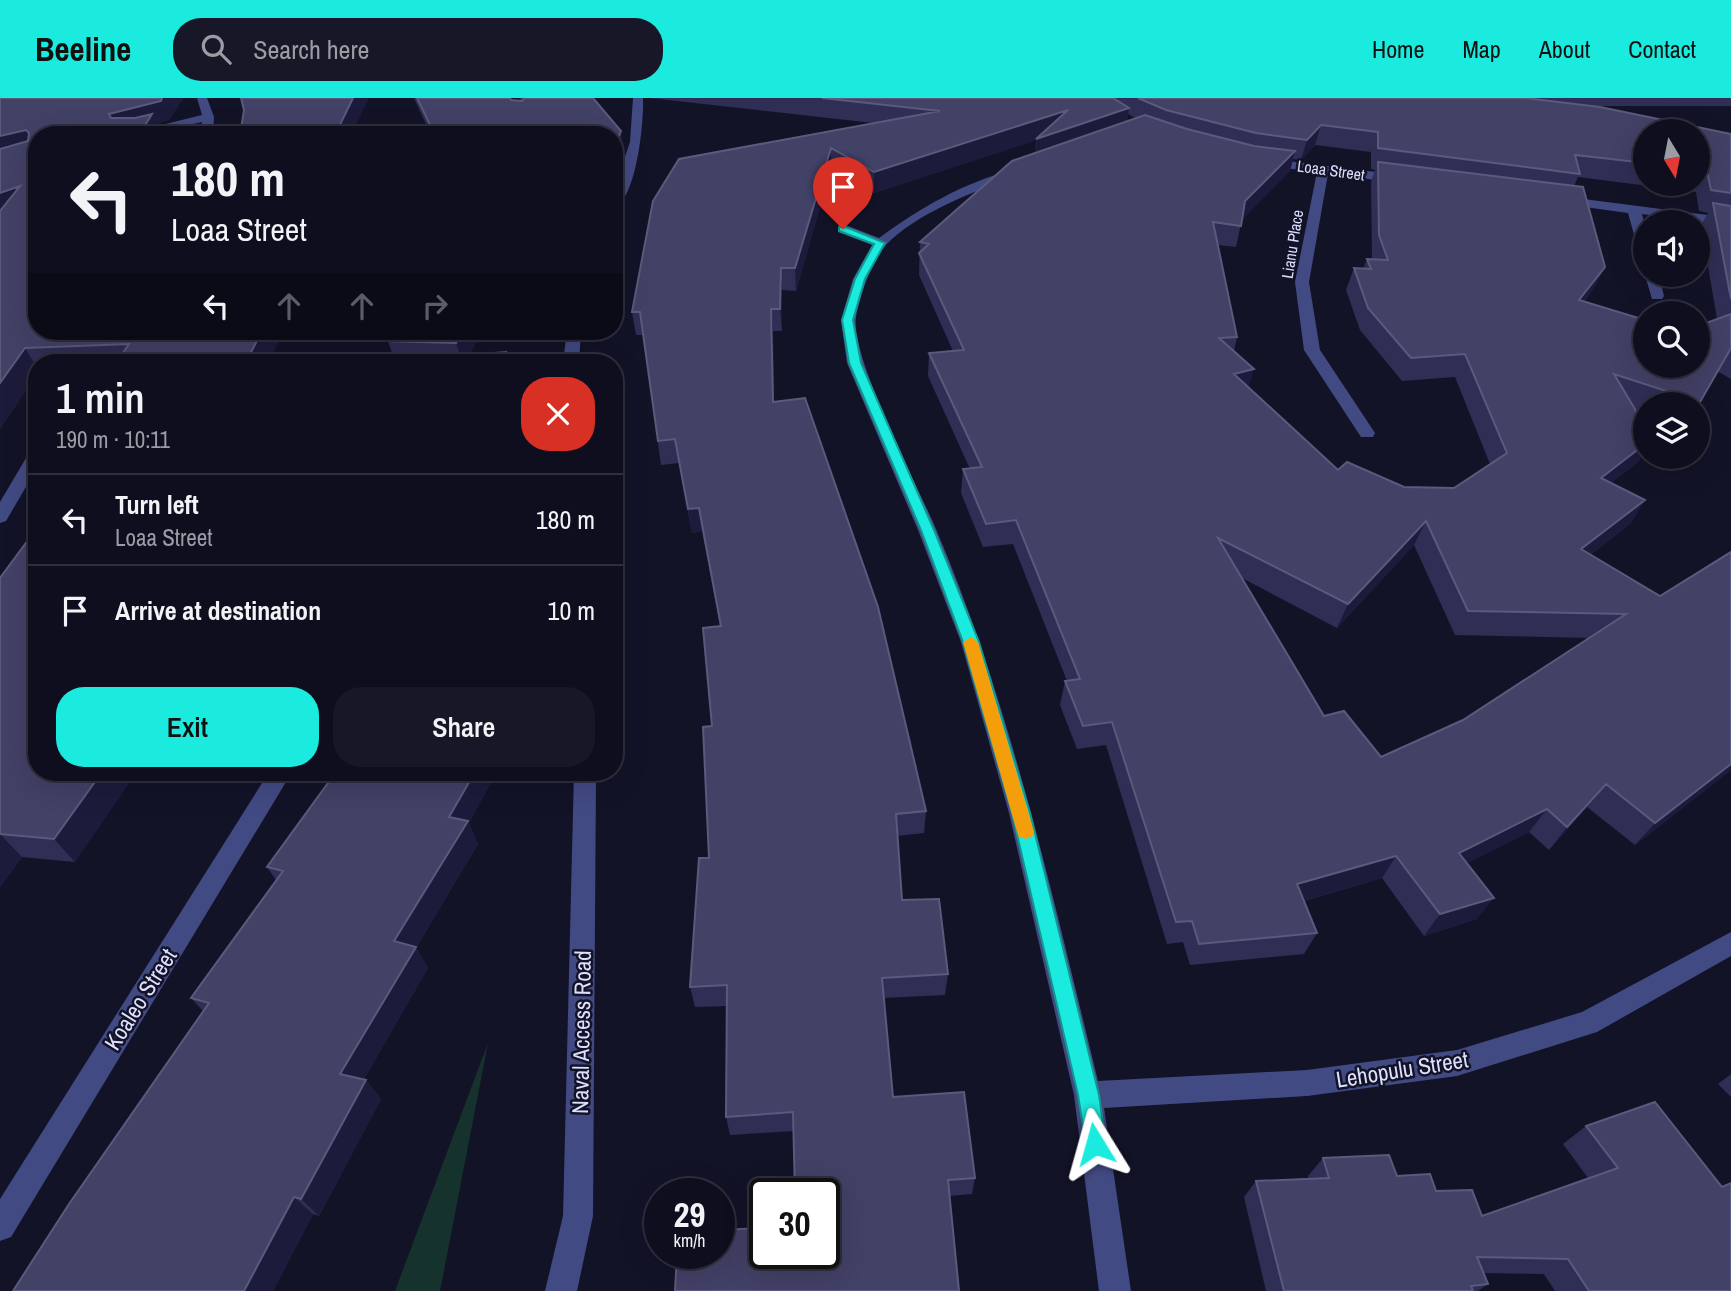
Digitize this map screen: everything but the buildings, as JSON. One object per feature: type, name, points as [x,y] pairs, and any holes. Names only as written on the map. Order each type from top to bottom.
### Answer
[{"type":"street","points":[[202,98],[208,117],[208,126]]},
{"type":"street","points":[[623,184],[632,165],[639,131],[638,98]]},
{"type":"street","points":[[168,126],[208,117]]},
{"type":"street","name":"Loaa Street","points":[[1250,160],[1418,182]]},
{"type":"street","points":[[1030,167],[979,185],[923,212],[880,243],[860,279],[848,320],[855,363],[928,530],[971,642],[1021,813],[1088,1095],[1115,1291]]},
{"type":"street","name":"Lianu Place","points":[[1323,170],[1303,282],[1312,350],[1367,433]]},
{"type":"street","points":[[1541,197],[1731,222]]},
{"type":"street","points":[[843,229],[880,243]]},
{"type":"street","points":[[1655,287],[1657,296]]},
{"type":"street","points":[[0,517],[28,469]]},
{"type":"street","name":"Koaleo Street","points":[[0,1226],[275,781]]},
{"type":"street","name":"Naval Access Road","points":[[561,1291],[578,1216],[585,781]]},
{"type":"street","name":"Lehopulu Street","points":[[1088,1095],[1307,1083],[1457,1063],[1587,1023],[1731,943]]},
{"type":"green space","points":[[488,1043],[440,1291],[395,1291]]},
{"type":"slow traffic","points":[[971,642],[1026,832]]},
{"type":"route","points":[[843,229],[880,243],[860,279],[848,320],[855,363],[928,530],[971,642],[1021,813],[1088,1095],[1095,1144]]}]
